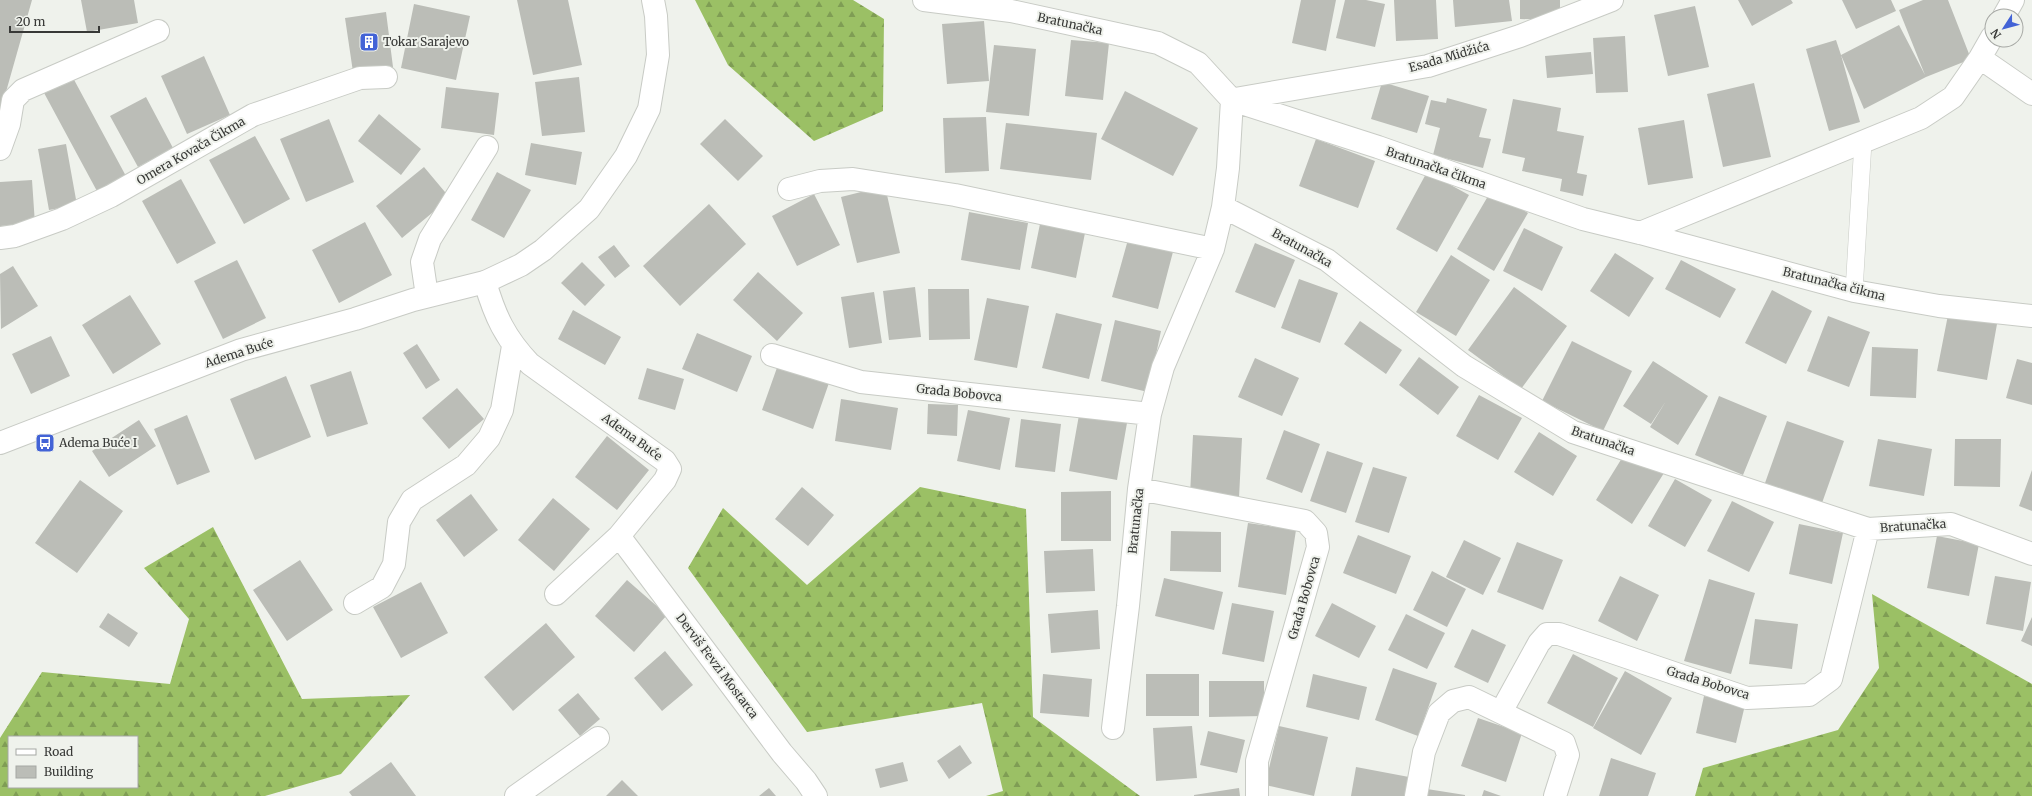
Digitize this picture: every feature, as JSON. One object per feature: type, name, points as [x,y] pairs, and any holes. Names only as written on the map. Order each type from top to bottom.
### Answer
[{"type":"street","name":"Adema Buće","points":[[0,443],[241,350],[427,296],[485,282],[521,265],[543,250],[589,209],[626,156],[649,109],[658,55],[656,16],[653,0]]},
{"type":"street","name":"Bratunačka","points":[[924,0],[1011,11],[1158,42],[1198,62],[1232,100],[1224,207],[1213,249],[1163,367],[1150,414],[1139,489],[1128,606],[1113,728]]},
{"type":"street","name":"Esada Midžića","points":[[1232,100],[1428,66],[1520,36],[1612,0]]},
{"type":"street","points":[[0,149],[9,124],[13,100],[23,90],[158,30]]},
{"type":"street","points":[[1640,232],[1921,118],[1953,97],[1986,48]]},
{"type":"street","points":[[1980,58],[2032,94]]},
{"type":"street","name":"Omera Kovača Čikma","points":[[0,238],[15,236],[62,219],[111,196],[253,115],[360,78],[386,77]]},
{"type":"street","name":"Bratunačka čikma","points":[[1232,100],[1385,150],[1583,219],[1640,232],[1854,291],[1939,306],[2032,316]]},
{"type":"street","points":[[427,296],[422,262],[430,239],[487,147]]},
{"type":"street","points":[[789,189],[820,181],[853,179],[955,195],[1213,249]]},
{"type":"street","name":"Bratunačka","points":[[1224,207],[1327,260],[1464,366],[1573,432],[1868,529],[1951,524],[2032,554]]},
{"type":"street","name":"Adema Buće","points":[[485,282],[492,307],[513,346],[530,364],[665,460],[670,469],[665,480],[619,536],[556,594]]},
{"type":"street","points":[[354,604],[382,587],[394,564],[399,522],[412,500],[466,465],[489,438],[502,410],[513,346]]},
{"type":"street","name":"Grada Bobovca","points":[[772,355],[861,382],[1150,414]]},
{"type":"street","name":"Grada Bobovca","points":[[1139,489],[1305,521],[1316,533],[1318,547],[1257,761],[1257,796]]},
{"type":"street","name":"Grada Bobovca","points":[[1501,712],[1539,643],[1547,634],[1559,634],[1747,698],[1810,695],[1831,679],[1868,529]]},
{"type":"street","name":"Derviš Fevzi Mostarca","points":[[619,536],[816,796]]},
{"type":"street","points":[[1416,796],[1424,752],[1438,713],[1453,701],[1469,697],[1564,743],[1568,755],[1555,796]]},
{"type":"street","points":[[516,796],[598,738]]},
{"type":"lane","points":[[1854,291],[1863,142]]},
{"type":"green space","points":[[695,0],[853,0],[884,19],[883,111],[814,141],[728,65]]},
{"type":"green space","points":[[920,487],[1026,509],[1033,717],[1140,796],[986,796],[1003,791],[982,703],[807,732],[688,568],[723,508],[807,585]]},
{"type":"green space","points":[[213,527],[302,699],[410,695],[341,774],[265,796],[0,796],[0,738],[42,672],[170,684],[189,619],[144,568]]},
{"type":"green space","points":[[1872,594],[2032,684],[2032,796],[1695,796],[1703,768],[1838,730],[1879,668]]},
{"type":"building","points":[[0,0],[32,0],[0,113]]},
{"type":"building","points":[[81,0],[134,0],[138,23],[87,32]]},
{"type":"building","points":[[517,0],[568,0],[582,65],[533,75]]},
{"type":"building","points":[[1301,0],[1336,0],[1326,51],[1292,43]]},
{"type":"building","points":[[1345,0],[1366,0],[1385,4],[1375,47],[1336,38]]},
{"type":"building","points":[[1394,0],[1436,0],[1438,39],[1396,41]]},
{"type":"building","points":[[1453,0],[1509,0],[1512,21],[1455,27]]},
{"type":"building","points":[[1520,0],[1560,0],[1560,20],[1520,19]]},
{"type":"building","points":[[1738,0],[1791,0],[1793,3],[1752,26]]},
{"type":"building","points":[[1842,0],[1891,0],[1896,11],[1856,29]]},
{"type":"building","points":[[1923,0],[1948,0],[1971,59],[1926,77],[1864,109],[1841,55],[1899,25],[1925,75],[1899,10]]},
{"type":"building","points":[[414,4],[470,16],[456,80],[401,68]]},
{"type":"building","points":[[1695,6],[1709,67],[1668,76],[1654,15]]},
{"type":"building","name":"Tokar Sarajevo","points":[[386,12],[393,67],[353,72],[345,18]]},
{"type":"building","points":[[984,21],[989,81],[947,84],[942,24]]},
{"type":"building","points":[[1625,36],[1628,92],[1596,93],[1593,38]]},
{"type":"building","points":[[1071,40],[1109,43],[1103,100],[1065,96]]},
{"type":"building","points":[[1836,40],[1860,122],[1829,131],[1806,49]]},
{"type":"building","points":[[994,45],[1036,49],[1029,116],[986,112]]},
{"type":"building","points":[[1591,52],[1593,74],[1547,78],[1545,56]]},
{"type":"building","points":[[204,56],[230,115],[187,134],[161,76]]},
{"type":"building","points":[[72,76],[127,178],[98,193],[43,91]]},
{"type":"building","points":[[579,77],[585,132],[542,136],[535,82]]},
{"type":"building","points":[[1382,82],[1429,96],[1417,133],[1371,119]]},
{"type":"building","points":[[1754,83],[1771,157],[1723,167],[1707,94]]},
{"type":"building","points":[[446,87],[499,93],[494,135],[441,128]]},
{"type":"building","points":[[1125,91],[1198,128],[1173,176],[1101,139]]},
{"type":"building","points":[[146,97],[173,148],[138,167],[110,116]]},
{"type":"building","points":[[1447,98],[1487,109],[1479,137],[1491,139],[1483,168],[1433,155],[1440,128],[1425,124],[1431,100],[1446,103]]},
{"type":"building","points":[[1513,99],[1561,108],[1557,131],[1584,136],[1577,173],[1587,175],[1583,196],[1560,191],[1562,179],[1522,171],[1525,158],[1502,153]]},
{"type":"building","points":[[379,114],[421,149],[401,175],[358,141]]},
{"type":"building","points":[[986,117],[989,171],[945,173],[943,118]]},
{"type":"building","points":[[329,119],[354,182],[306,202],[280,139]]},
{"type":"building","points":[[725,119],[763,156],[738,181],[700,144]]},
{"type":"building","points":[[1684,120],[1693,178],[1648,185],[1638,128]]},
{"type":"building","points":[[1006,123],[1097,133],[1091,180],[1000,169]]},
{"type":"building","points":[[255,136],[290,199],[244,224],[209,160]]},
{"type":"building","points":[[1316,139],[1375,161],[1358,208],[1299,186]]},
{"type":"building","points":[[531,143],[582,152],[576,185],[525,175]]},
{"type":"building","points":[[66,144],[77,205],[49,210],[38,149]]},
{"type":"building","points":[[424,167],[450,198],[402,238],[376,206]]},
{"type":"building","points":[[497,172],[531,190],[504,238],[471,220]]},
{"type":"building","points":[[1427,172],[1469,195],[1437,252],[1396,229]]},
{"type":"building","points":[[181,179],[216,243],[177,264],[142,201]]},
{"type":"building","points":[[32,180],[35,224],[0,226],[0,182]]},
{"type":"building","points":[[885,186],[900,253],[857,263],[841,197]]},
{"type":"building","points":[[1491,191],[1528,213],[1494,271],[1457,249]]},
{"type":"building","points":[[814,194],[840,245],[797,266],[772,216]]},
{"type":"building","points":[[709,204],[746,244],[680,306],[643,266]]},
{"type":"building","points":[[969,212],[1028,223],[1020,270],[961,260]]},
{"type":"building","points":[[1041,219],[1086,228],[1076,278],[1031,268]]},
{"type":"building","points":[[365,222],[392,275],[339,303],[312,250]]},
{"type":"building","points":[[1524,228],[1563,247],[1542,291],[1503,271]]},
{"type":"building","points":[[1129,236],[1174,248],[1158,309],[1112,297]]},
{"type":"building","points":[[1255,243],[1295,260],[1275,308],[1235,292]]},
{"type":"building","points":[[614,245],[630,266],[615,278],[598,257]]},
{"type":"building","points":[[1615,253],[1654,278],[1629,317],[1590,291]]},
{"type":"building","points":[[1451,255],[1490,280],[1456,336],[1416,312]]},
{"type":"building","points":[[237,260],[266,318],[223,339],[194,281]]},
{"type":"building","points":[[1681,260],[1736,289],[1720,318],[1665,289]]},
{"type":"building","points":[[582,262],[605,285],[585,306],[561,283]]},
{"type":"building","points":[[13,266],[38,306],[1,329],[0,274]]},
{"type":"building","points":[[758,272],[803,313],[777,341],[733,300]]},
{"type":"building","points":[[1299,279],[1338,293],[1320,343],[1281,328]]},
{"type":"building","points":[[915,287],[921,337],[889,340],[883,291]]},
{"type":"building","points":[[1514,287],[1567,326],[1521,389],[1468,350]]},
{"type":"building","points":[[928,289],[969,289],[970,339],[929,340]]},
{"type":"building","points":[[1772,290],[1812,311],[1786,364],[1745,343]]},
{"type":"building","points":[[874,292],[882,343],[849,348],[841,297]]},
{"type":"building","points":[[130,295],[161,344],[113,374],[82,325]]},
{"type":"building","points":[[987,298],[1029,306],[1017,368],[974,360]]},
{"type":"building","points":[[573,310],[621,337],[605,365],[558,339]]},
{"type":"building","points":[[1056,313],[1102,324],[1089,379],[1042,368]]},
{"type":"building","points":[[1948,315],[1997,324],[1987,380],[1937,371]]},
{"type":"building","points":[[1828,316],[1870,332],[1849,387],[1807,371]]},
{"type":"building","points":[[1115,320],[1161,331],[1148,392],[1101,381]]},
{"type":"building","points":[[1360,321],[1402,350],[1386,374],[1344,344]]},
{"type":"building","points":[[697,333],[752,356],[737,392],[682,369]]},
{"type":"building","points":[[51,336],[70,376],[31,394],[12,354]]},
{"type":"building","points":[[1572,341],[1632,371],[1603,431],[1542,401]]},
{"type":"building","points":[[417,344],[440,380],[426,389],[403,353]]},
{"type":"building","points":[[1872,347],[1918,349],[1916,398],[1870,396]]},
{"type":"building","points":[[1419,357],[1459,387],[1438,415],[1399,385]]},
{"type":"building","points":[[1255,358],[1299,378],[1282,416],[1238,397]]},
{"type":"building","points":[[2017,359],[2032,363],[2032,405],[2006,398]]},
{"type":"building","points":[[1653,361],[1708,396],[1678,445],[1650,427],[1666,401],[1651,424],[1623,406]]},
{"type":"building","points":[[779,362],[830,380],[813,429],[762,410]]},
{"type":"building","points":[[647,368],[684,379],[675,410],[638,399]]},
{"type":"building","points":[[351,371],[368,424],[327,437],[310,385]]},
{"type":"building","points":[[286,376],[311,437],[255,460],[230,399]]},
{"type":"building","points":[[457,388],[484,419],[449,449],[422,418]]},
{"type":"building","points":[[1479,395],[1522,418],[1498,460],[1456,436]]},
{"type":"building","points":[[1719,396],[1767,416],[1743,475],[1695,455]]},
{"type":"building","points":[[841,399],[898,408],[891,450],[835,441]]},
{"type":"building","points":[[928,404],[958,405],[957,436],[927,434]]},
{"type":"building","points":[[968,410],[1010,418],[1000,470],[957,461]]},
{"type":"building","points":[[187,415],[210,472],[177,485],[154,429]]},
{"type":"building","points":[[1079,415],[1127,423],[1117,480],[1069,471]]},
{"type":"building","points":[[1021,419],[1061,424],[1055,472],[1015,467]]},
{"type":"building","points":[[139,420],[156,446],[109,477],[92,451]]},
{"type":"building","points":[[1787,421],[1844,441],[1822,503],[1765,483]]},
{"type":"building","points":[[1284,430],[1320,444],[1302,493],[1266,479]]},
{"type":"building","points":[[1539,432],[1577,456],[1553,496],[1514,472]]},
{"type":"building","points":[[1193,435],[1242,438],[1239,498],[1190,495]]},
{"type":"building","points":[[607,436],[649,470],[617,510],[575,477]]},
{"type":"building","points":[[1878,439],[1932,449],[1924,496],[1869,486]]},
{"type":"building","points":[[1955,439],[2001,439],[2000,487],[1954,486]]},
{"type":"building","points":[[1627,450],[1664,473],[1632,524],[1596,500]]},
{"type":"building","points":[[1327,451],[1363,463],[1346,513],[1310,501]]},
{"type":"building","points":[[1373,467],[1407,477],[1389,533],[1355,522]]},
{"type":"building","points":[[2032,470],[2032,511],[2019,506]]},
{"type":"building","points":[[1675,479],[1712,500],[1685,547],[1648,526]]},
{"type":"building","points":[[80,480],[123,511],[77,573],[35,543]]},
{"type":"building","points":[[802,487],[834,515],[808,546],[775,519]]},
{"type":"building","points":[[1111,491],[1111,541],[1061,541],[1061,492]]},
{"type":"building","points":[[471,494],[498,530],[464,557],[436,520]]},
{"type":"building","points":[[553,498],[590,529],[554,571],[518,540]]},
{"type":"building","points":[[1732,501],[1774,522],[1749,572],[1707,551]]},
{"type":"building","points":[[1248,523],[1296,530],[1286,595],[1238,587]]},
{"type":"building","points":[[1799,524],[1843,533],[1832,584],[1789,574]]},
{"type":"building","points":[[1171,531],[1221,532],[1221,572],[1170,571]]},
{"type":"building","points":[[1358,535],[1411,556],[1396,594],[1343,573]]},
{"type":"building","points":[[1937,536],[1979,544],[1969,596],[1927,588]]},
{"type":"building","points":[[1464,540],[1501,558],[1483,595],[1446,577]]},
{"type":"building","points":[[1517,542],[1563,560],[1543,610],[1497,592]]},
{"type":"building","points":[[1093,549],[1095,591],[1046,593],[1044,551]]},
{"type":"building","points":[[300,560],[333,610],[287,641],[253,590]]},
{"type":"building","points":[[1432,571],[1466,589],[1447,627],[1413,610]]},
{"type":"building","points":[[1620,576],[1659,595],[1637,641],[1598,621]]},
{"type":"building","points":[[1995,576],[2031,582],[2023,631],[1986,624]]},
{"type":"building","points":[[1164,578],[1223,592],[1214,630],[1155,616]]},
{"type":"building","points":[[1709,579],[1755,593],[1731,674],[1684,661]]},
{"type":"building","points":[[627,580],[667,615],[634,652],[595,616]]},
{"type":"building","points":[[421,582],[448,633],[401,658],[373,607]]},
{"type":"building","points":[[1232,603],[1274,611],[1264,662],[1222,654]]},
{"type":"building","points":[[1332,603],[1376,626],[1359,658],[1315,636]]},
{"type":"building","points":[[1098,610],[1100,649],[1051,653],[1048,614]]},
{"type":"building","points":[[108,613],[138,633],[129,647],[99,627]]},
{"type":"building","points":[[1406,614],[1445,633],[1427,669],[1388,650]]},
{"type":"building","points":[[2032,617],[2032,646],[2021,641]]},
{"type":"building","points":[[1755,619],[1798,624],[1792,669],[1749,664]]},
{"type":"building","points":[[546,623],[575,657],[513,711],[484,677]]},
{"type":"building","points":[[1472,629],[1506,645],[1488,683],[1454,667]]},
{"type":"building","points":[[665,651],[693,685],[662,711],[634,678]]},
{"type":"building","points":[[1573,654],[1618,678],[1593,727],[1547,703]]},
{"type":"building","points":[[1393,668],[1437,683],[1418,736],[1375,720]]},
{"type":"building","points":[[1625,671],[1672,698],[1641,755],[1593,728]]},
{"type":"building","points":[[1043,674],[1092,679],[1089,717],[1040,713]]},
{"type":"building","points":[[1146,674],[1199,674],[1199,716],[1146,716]]},
{"type":"building","points":[[1313,674],[1367,687],[1359,720],[1306,707]]},
{"type":"building","points":[[1209,681],[1264,681],[1264,716],[1209,717]]},
{"type":"building","points":[[578,693],[600,719],[580,736],[558,710]]},
{"type":"building","points":[[1704,696],[1745,705],[1736,743],[1696,733]]},
{"type":"building","points":[[1478,718],[1522,733],[1506,782],[1461,766]]},
{"type":"building","points":[[1192,726],[1197,778],[1156,781],[1153,728]]},
{"type":"building","points":[[1279,726],[1328,737],[1314,796],[1265,785]]},
{"type":"building","points":[[1208,731],[1245,740],[1237,773],[1200,765]]},
{"type":"building","points":[[960,745],[972,763],[949,779],[937,761]]},
{"type":"building","points":[[1611,758],[1656,773],[1648,796],[1599,796]]},
{"type":"building","points":[[391,762],[416,796],[352,796],[349,792]]},
{"type":"building","points":[[903,762],[908,781],[880,788],[875,769]]},
{"type":"building","points":[[1356,767],[1409,777],[1406,796],[1351,796]]},
{"type":"building","points":[[622,780],[638,796],[606,796]]},
{"type":"building","points":[[769,788],[776,796],[759,796]]},
{"type":"building","points":[[1239,788],[1240,796],[1194,796],[1194,795]]},
{"type":"building","points":[[1427,789],[1465,795],[1465,796],[1426,796]]},
{"type":"building","points":[[1484,790],[1501,796],[1482,796]]},
{"type":"place","name":"Tokar Sarajevo","points":[[369,42]]},
{"type":"place","name":"Adema Buće I","points":[[45,443]]}]
